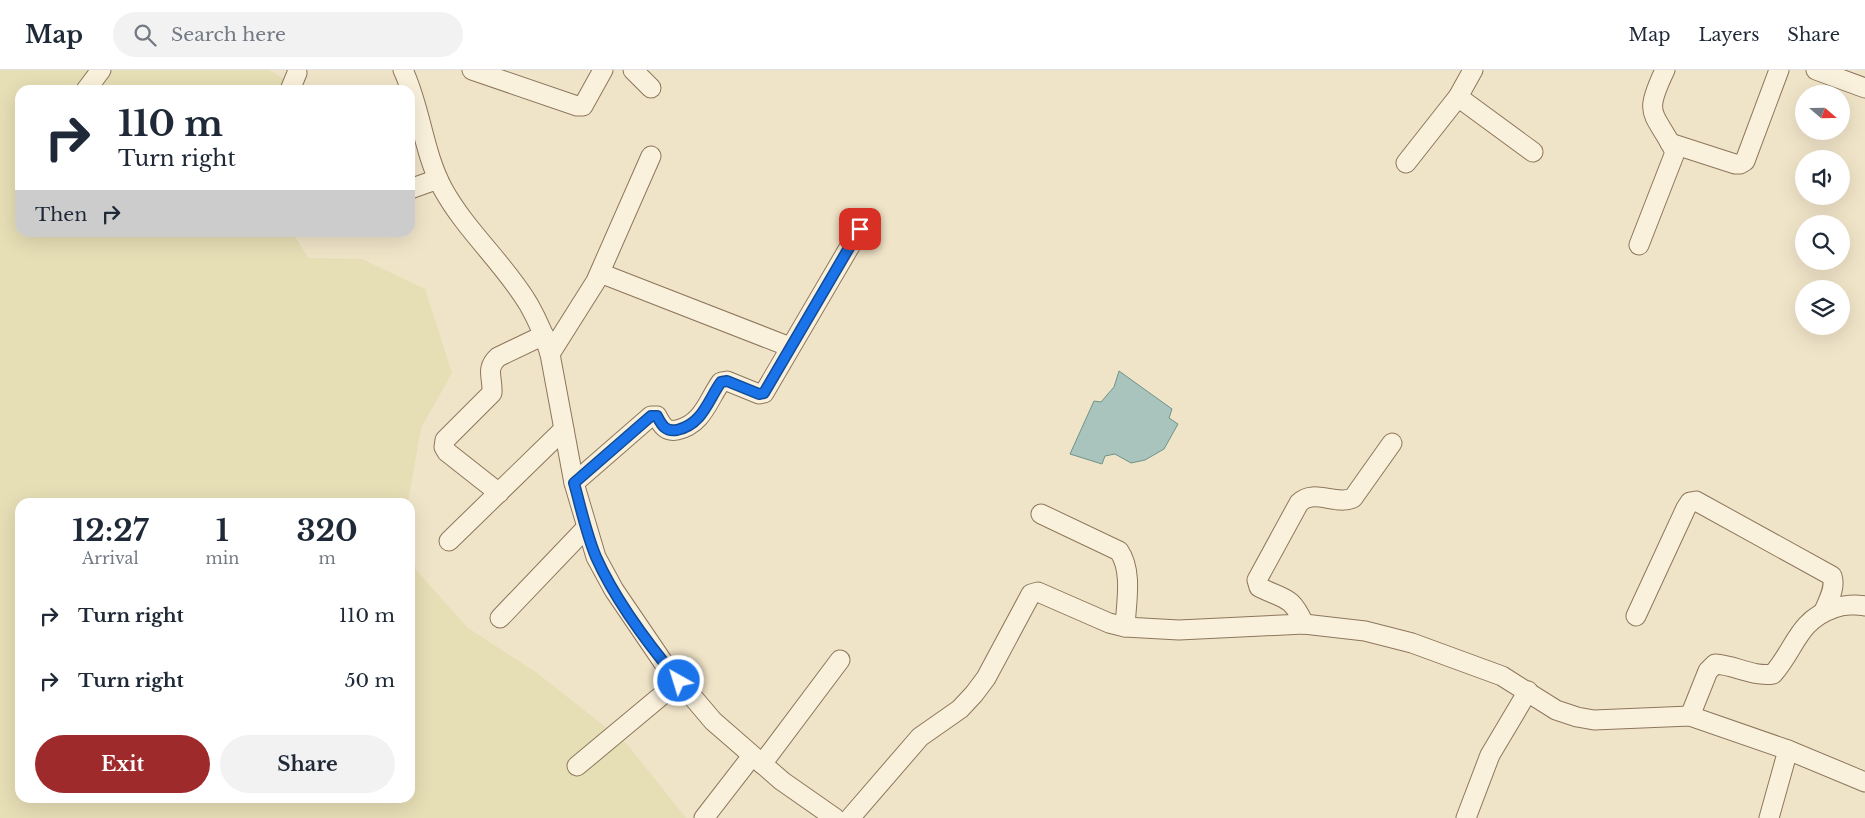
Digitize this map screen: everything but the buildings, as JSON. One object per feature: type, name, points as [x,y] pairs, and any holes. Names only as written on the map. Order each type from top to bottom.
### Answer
[{"type":"street","points":[[90,85],[101,70]]},
{"type":"street","points":[[403,70],[409,85]]},
{"type":"street","points":[[472,70],[577,106],[583,106],[603,70]]},
{"type":"street","points":[[633,70],[651,88]]},
{"type":"street","points":[[1406,163],[1458,97],[1473,70]]},
{"type":"street","points":[[1639,245],[1673,161],[1674,150],[1651,111],[1654,92],[1665,70]]},
{"type":"street","points":[[1670,143],[1740,164],[1745,160],[1779,70]]},
{"type":"street","points":[[1816,70],[1865,88]]},
{"type":"street","points":[[292,85],[297,73]]},
{"type":"street","points":[[1458,97],[1533,152]]},
{"type":"street","points":[[415,122],[417,139],[438,179],[464,221],[528,303],[544,336],[550,354],[574,483],[586,528],[596,557],[614,590],[662,662],[713,721],[757,760],[830,816]]},
{"type":"street","points":[[550,354],[586,299],[600,273],[651,156]]},
{"type":"street","points":[[415,187],[438,179]]},
{"type":"street","points":[[574,483],[651,416],[657,416],[664,428],[671,431],[688,426],[697,420],[721,382],[727,381],[759,394],[764,393],[860,229]]},
{"type":"street","points":[[600,273],[790,348]]},
{"type":"street","points":[[498,493],[448,452],[444,447],[445,440],[492,393],[489,374],[492,362],[498,357],[544,336]]},
{"type":"street","points":[[449,541],[564,429]]},
{"type":"street","points":[[1304,624],[1293,604],[1285,597],[1259,587],[1257,580],[1299,503],[1304,498],[1312,496],[1346,502],[1353,498],[1392,443]]},
{"type":"street","points":[[1636,616],[1686,508],[1690,502],[1696,501],[1832,576],[1834,582],[1824,611]]},
{"type":"street","points":[[1041,514],[1119,552],[1125,560],[1127,572],[1125,627]]},
{"type":"street","points":[[500,618],[586,528]]},
{"type":"street","points":[[850,818],[920,738],[960,709],[974,694],[986,678],[1031,594],[1038,592],[1125,627],[1179,630],[1304,624],[1366,631],[1412,643],[1502,676],[1556,710],[1594,720],[1690,716],[1788,750],[1865,782]]},
{"type":"street","points":[[1690,716],[1708,671],[1715,664],[1725,664],[1760,676],[1773,674],[1798,635],[1811,619],[1824,611],[1840,606],[1865,606]]},
{"type":"street","points":[[704,818],[757,760],[840,660]]},
{"type":"street","points":[[577,766],[679,681]]},
{"type":"street","points":[[1466,818],[1490,755],[1528,691]]},
{"type":"street","points":[[1769,818],[1788,750]]},
{"type":"shaded area","points":[[0,70],[269,70],[294,85],[15,85],[15,237],[295,237],[308,258],[362,259],[425,289],[452,373],[421,428],[409,498],[15,498],[15,803],[415,803],[415,562],[416,570],[468,628],[537,673],[627,744],[686,818],[0,818]]},
{"type":"water","points":[[1119,371],[1172,409],[1169,418],[1178,424],[1164,449],[1145,460],[1131,463],[1115,454],[1105,456],[1102,464],[1070,454],[1094,401],[1101,402],[1114,387]]},
{"type":"route","points":[[679,681],[662,662],[640,630],[614,590],[596,557],[574,483],[651,416],[657,416],[664,428],[671,431],[688,426],[697,420],[706,409],[721,382],[727,381],[759,394],[764,393],[860,229]]}]
